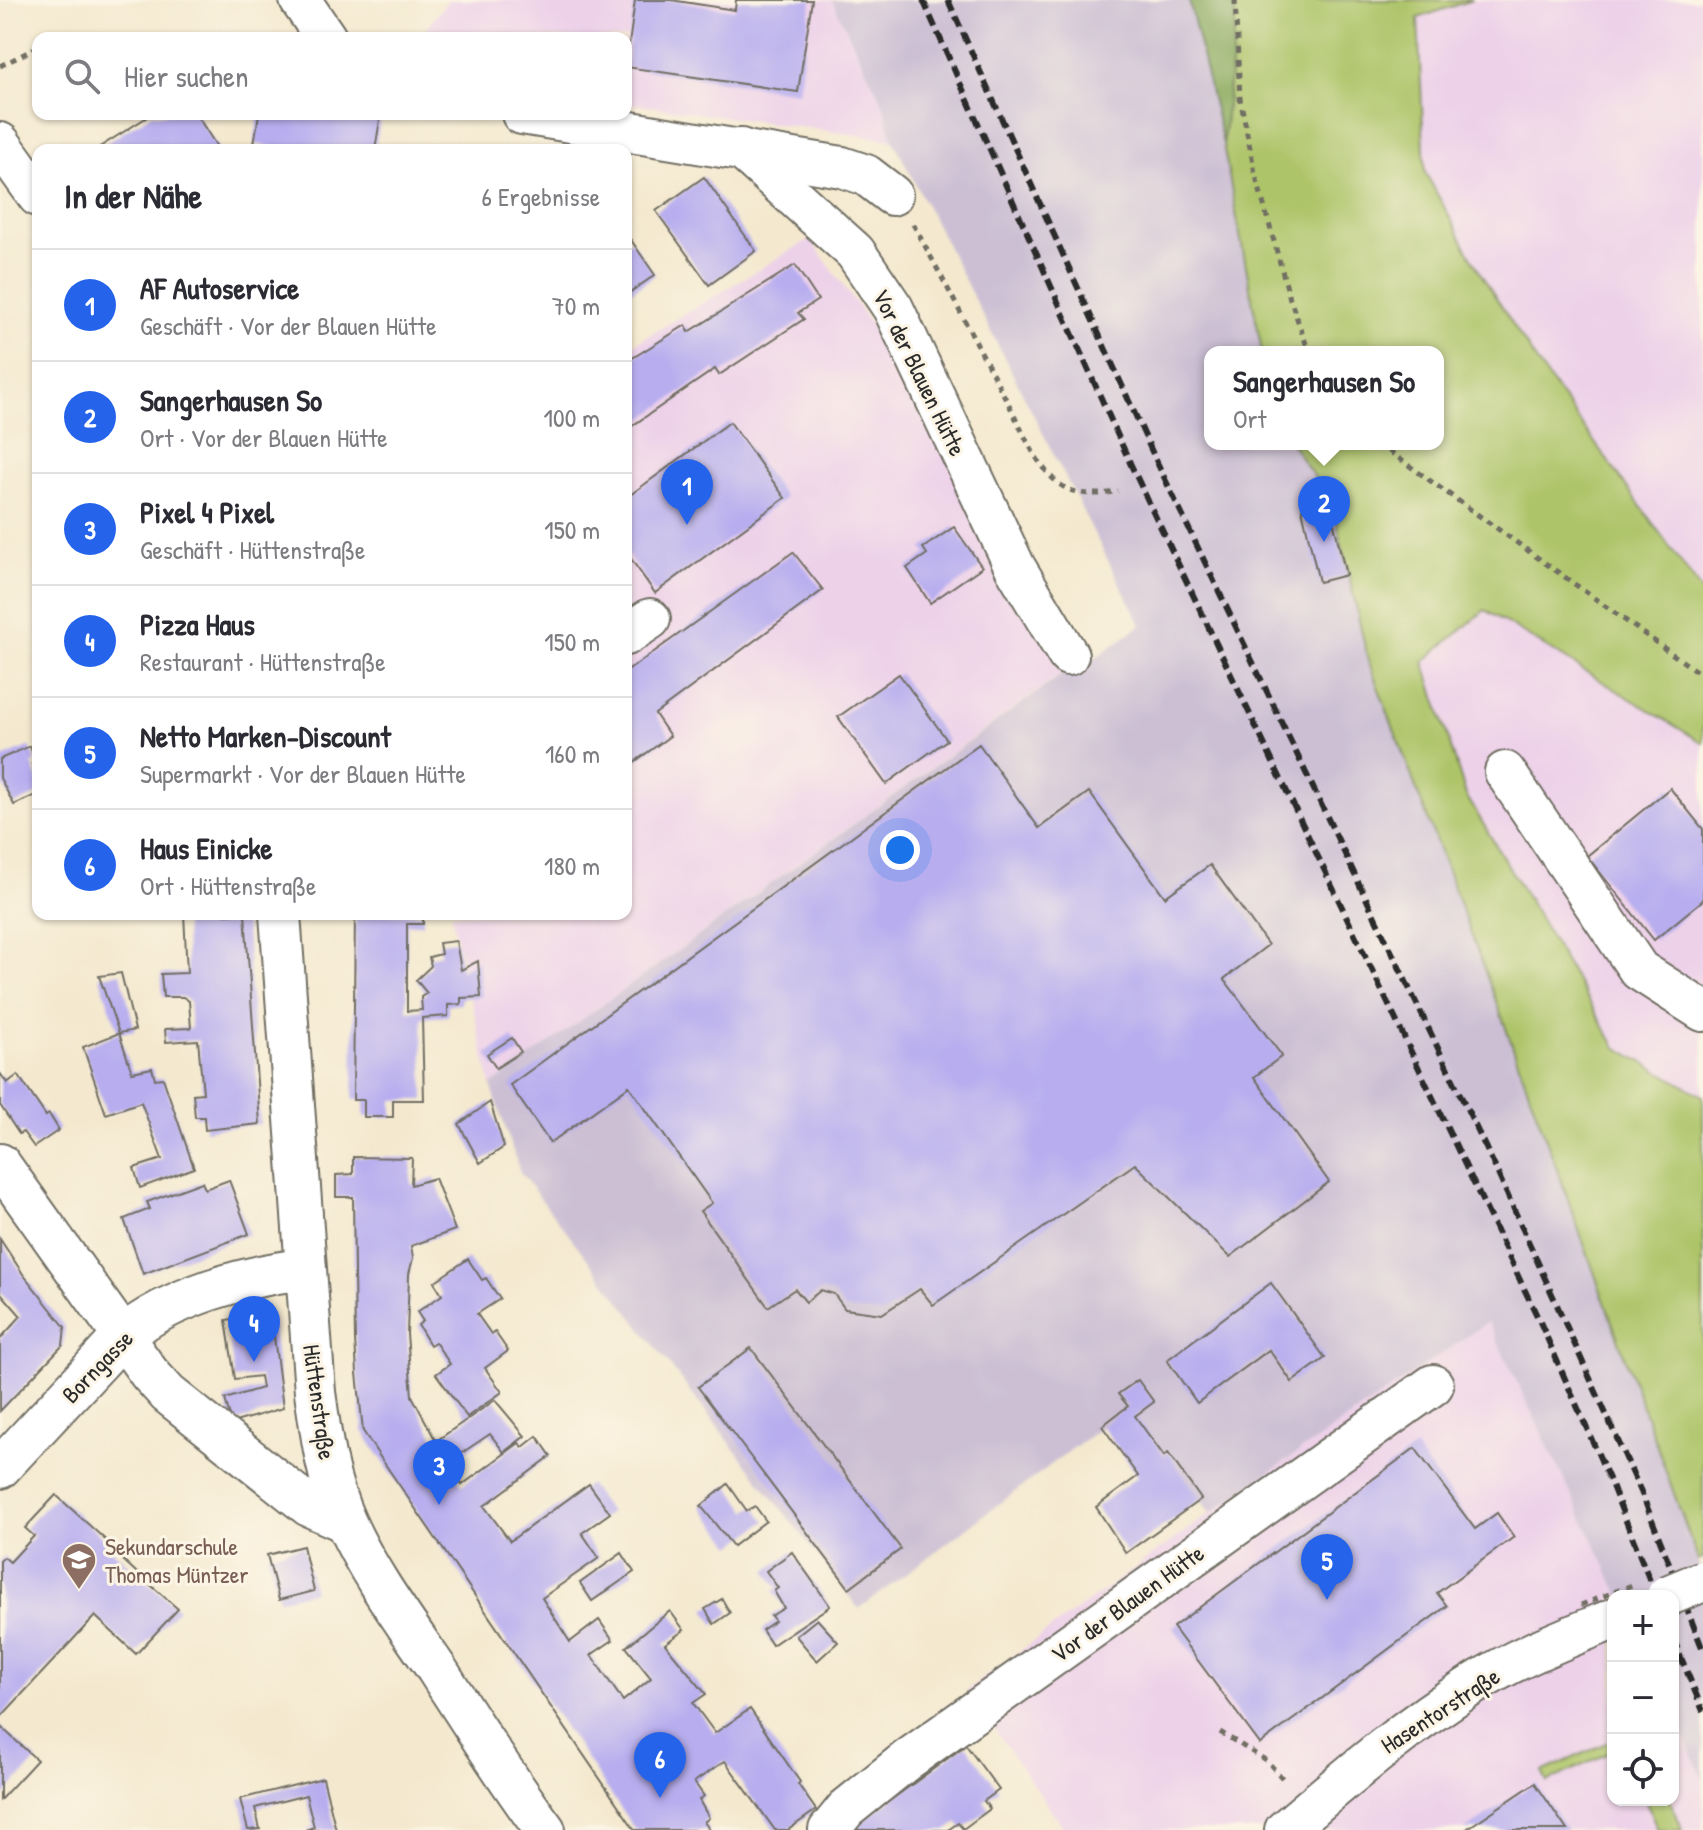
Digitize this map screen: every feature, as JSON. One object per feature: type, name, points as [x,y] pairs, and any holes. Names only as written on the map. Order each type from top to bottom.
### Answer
[{"type":"street","points":[[300,0],[322,32]]},
{"type":"street","points":[[560,120],[853,170],[873,179],[892,195]]},
{"type":"street","points":[[0,143],[32,188]]},
{"type":"street","name":"Vor der Blauen Hütte","points":[[741,149],[855,252],[893,308],[1015,567],[1068,655]]},
{"type":"street","points":[[1505,772],[1639,970],[1703,1011]]},
{"type":"street","name":"Hüttenstraße","points":[[280,920],[305,1269],[319,1421],[329,1471],[345,1522],[371,1571],[545,1830]]},
{"type":"street","points":[[0,1164],[149,1373],[168,1394],[309,1506],[345,1522]]},
{"type":"street","name":"Borngasse","points":[[0,1468],[124,1335],[158,1311],[263,1274],[305,1269]]},
{"type":"street","name":"Vor der Blauen Hütte","points":[[829,1830],[846,1809],[899,1766],[1433,1385]]},
{"type":"street","points":[[1679,1591],[1703,1581]]},
{"type":"street","name":"Hasentorstraße","points":[[1285,1830],[1367,1759],[1477,1682],[1601,1624]]},
{"type":"path","points":[[1235,0],[1240,98],[1255,173],[1286,286],[1307,346]]},
{"type":"path","points":[[0,66],[32,50]]},
{"type":"path","points":[[930,256],[1048,473],[1062,486],[1077,491],[1100,494],[1118,491]]},
{"type":"path","points":[[1387,450],[1703,676]]},
{"type":"path","points":[[1220,1732],[1267,1761],[1289,1785]]},
{"type":"shaded area","points":[[448,0],[832,0],[884,106],[893,140],[632,104],[632,32],[424,32]]},
{"type":"shaded area","points":[[832,0],[1189,0],[1223,144],[1261,346],[1204,346],[1204,450],[1296,450],[1333,505],[1368,660],[1502,1017],[1703,1574],[1703,1780],[1679,1724],[1679,1590],[1617,1590],[1488,1322],[1210,1513],[1169,1453],[1164,1456],[1128,1407],[859,1609],[520,1172],[491,1085],[1064,673],[1077,671],[1141,625],[893,140],[884,106]]},
{"type":"shaded area","points":[[1472,0],[1703,0],[1703,593],[1539,365],[1479,271],[1425,171],[1418,18]]},
{"type":"shaded area","points":[[810,239],[877,333],[1064,672],[491,1085],[452,920],[632,920],[632,345]]},
{"type":"shaded area","points":[[1485,610],[1703,743],[1703,1096],[1616,1047],[1466,795],[1424,661]]},
{"type":"shaded area","points":[[1488,1322],[1617,1590],[1607,1590],[1607,1806],[1679,1806],[1679,1724],[1703,1780],[1703,1830],[1065,1830],[967,1690],[1210,1513]]},
{"type":"green space","points":[[1189,0],[1235,0],[1223,144]]},
{"type":"green space","points":[[1235,0],[1472,0],[1418,18],[1425,172],[1479,271],[1539,365],[1703,593],[1703,743],[1485,610],[1424,661],[1466,795],[1616,1047],[1703,1096],[1703,1558],[1698,1560],[1502,1017],[1368,660],[1333,505],[1296,450],[1444,450],[1444,346],[1261,346],[1223,144]]},
{"type":"green space","points":[[1607,1743],[1607,1754],[1547,1782],[1542,1772]]},
{"type":"green space","points":[[1648,1806],[1673,1806],[1683,1830],[1658,1830]]},
{"type":"building","points":[[635,0],[671,0],[735,10],[736,0],[812,0],[798,92],[632,68],[631,32]]},
{"type":"building","points":[[142,120],[200,120],[215,144],[104,144]]},
{"type":"building","points":[[258,120],[380,120],[376,144],[254,144]]},
{"type":"building","points":[[704,177],[756,251],[709,285],[656,211]]},
{"type":"building","points":[[632,241],[655,275],[632,291]]},
{"type":"building","points":[[795,265],[818,300],[798,313],[804,319],[719,375],[715,369],[632,426],[632,358],[686,325],[689,332]]},
{"type":"building","points":[[730,422],[785,498],[655,593],[632,560],[632,494]]},
{"type":"building","points":[[1329,503],[1346,575],[1319,582],[1302,509]]},
{"type":"building","points":[[954,527],[982,567],[930,603],[907,568],[927,554],[923,548]]},
{"type":"building","points":[[793,552],[823,590],[655,714],[670,736],[632,764],[632,668]]},
{"type":"building","points":[[899,674],[947,740],[886,784],[838,717]]},
{"type":"building","points":[[979,744],[1039,828],[1089,792],[1165,897],[1210,865],[1268,945],[1224,979],[1282,1056],[1254,1077],[1329,1182],[1230,1257],[1135,1164],[933,1305],[920,1289],[882,1314],[845,1309],[834,1294],[821,1290],[806,1302],[795,1289],[768,1307],[700,1211],[712,1203],[629,1086],[550,1143],[510,1085]]},
{"type":"building","points":[[30,746],[32,797],[14,805],[0,778],[0,759]]},
{"type":"building","points":[[1670,788],[1703,829],[1703,900],[1654,940],[1587,856]]},
{"type":"building","points":[[184,920],[245,920],[260,1124],[205,1130],[204,1117],[195,1117],[193,1094],[203,1093],[198,1040],[166,1042],[165,1029],[191,1028],[189,1001],[183,997],[163,997],[161,974],[187,973]]},
{"type":"building","points":[[355,920],[423,920],[423,924],[407,924],[407,1011],[422,1010],[421,997],[427,993],[416,980],[431,966],[429,957],[441,954],[439,943],[456,941],[461,970],[478,961],[481,997],[461,998],[461,1004],[448,1005],[448,1016],[422,1018],[424,1100],[393,1100],[393,1117],[364,1117],[364,1100],[353,1100]]},
{"type":"building","points":[[121,973],[135,1030],[119,1033],[99,976]]},
{"type":"building","points":[[119,1033],[132,1072],[152,1068],[155,1079],[163,1078],[194,1168],[140,1188],[134,1168],[162,1159],[141,1102],[106,1114],[83,1047]]},
{"type":"building","points":[[512,1038],[521,1052],[496,1068],[487,1054]]},
{"type":"building","points":[[0,1073],[7,1083],[18,1075],[59,1130],[34,1147],[23,1132],[19,1134],[0,1105]]},
{"type":"building","points":[[490,1102],[504,1147],[480,1163],[459,1124]]},
{"type":"building","points":[[353,1157],[412,1158],[411,1185],[435,1178],[455,1230],[411,1246],[413,1258],[409,1274],[407,1334],[412,1396],[436,1441],[495,1400],[525,1436],[504,1452],[490,1434],[447,1463],[462,1485],[519,1443],[523,1447],[537,1436],[551,1456],[484,1506],[510,1541],[589,1484],[610,1513],[582,1533],[599,1558],[542,1598],[570,1642],[599,1620],[613,1640],[591,1655],[623,1701],[651,1678],[626,1647],[670,1611],[684,1630],[665,1644],[706,1694],[693,1703],[715,1733],[750,1709],[816,1810],[788,1830],[775,1830],[725,1761],[694,1782],[704,1796],[699,1800],[709,1818],[704,1822],[710,1830],[635,1830],[363,1431],[355,1340],[353,1197],[336,1197],[336,1175],[353,1174]]},
{"type":"building","points":[[229,1180],[249,1234],[143,1274],[124,1219],[150,1209],[147,1202],[202,1182],[205,1189]]},
{"type":"building","points":[[0,1239],[65,1327],[63,1345],[0,1411],[0,1339],[21,1316],[0,1292]]},
{"type":"building","points":[[468,1259],[500,1299],[477,1314],[508,1351],[485,1368],[502,1392],[467,1417],[436,1374],[450,1364],[435,1342],[430,1345],[418,1325],[423,1321],[417,1312],[442,1295],[434,1282]]},
{"type":"building","points":[[1271,1283],[1325,1358],[1292,1382],[1269,1350],[1197,1403],[1167,1360]]},
{"type":"building","points":[[271,1313],[283,1408],[232,1423],[225,1399],[262,1388],[260,1376],[235,1379],[226,1320]]},
{"type":"building","points":[[751,1348],[901,1549],[849,1588],[698,1387]]},
{"type":"building","points":[[1138,1380],[1154,1402],[1135,1416],[1164,1456],[1168,1453],[1201,1499],[1126,1553],[1096,1507],[1138,1476],[1102,1426],[1128,1406],[1118,1394]]},
{"type":"building","points":[[1415,1448],[1475,1529],[1497,1513],[1514,1537],[1437,1593],[1447,1606],[1260,1744],[1173,1627]]},
{"type":"building","points":[[728,1484],[747,1511],[755,1506],[766,1521],[733,1546],[701,1506]]},
{"type":"building","name":"Sekundarschule Thomas Müntzer","points":[[56,1495],[178,1609],[136,1654],[95,1616],[0,1718],[0,1561],[4,1557],[10,1562],[34,1536],[25,1528]]},
{"type":"building","points":[[303,1546],[314,1591],[279,1600],[267,1555]]},
{"type":"building","points":[[792,1552],[830,1606],[772,1645],[762,1630],[775,1621],[771,1616],[784,1608],[774,1591],[778,1588],[766,1571]]},
{"type":"building","points":[[622,1553],[634,1572],[592,1601],[580,1583]]},
{"type":"building","points":[[722,1599],[730,1613],[714,1624],[705,1609]]},
{"type":"building","points":[[817,1619],[838,1642],[817,1661],[796,1636]]},
{"type":"building","points":[[0,1726],[37,1760],[0,1800]]},
{"type":"building","points":[[966,1745],[999,1790],[984,1801],[990,1809],[963,1829],[958,1823],[948,1830],[856,1830],[854,1827]]},
{"type":"building","points":[[323,1778],[336,1830],[305,1830],[314,1827],[306,1795],[255,1808],[260,1829],[248,1830],[240,1799]]},
{"type":"building","points":[[1535,1783],[1567,1830],[1465,1830]]},
{"type":"railway","points":[[923,0],[1131,465],[1540,1322],[1654,1590]]},
{"type":"railway","points":[[948,0],[1153,454],[1494,1165],[1642,1494],[1703,1650]]},
{"type":"railway","points":[[1679,1653],[1703,1711]]},
{"type":"place","name":"AF Autoservice","points":[[687,525]]},
{"type":"place","name":"Sangerhausen So","points":[[1324,542]]},
{"type":"place","name":"Pizza Haus","points":[[254,1362]]},
{"type":"place","name":"Pixel 4 Pixel","points":[[439,1505]]},
{"type":"place","name":"Sekundarschule Thomas Müntzer","points":[[79,1591]]},
{"type":"place","name":"Netto Marken-Discount","points":[[1327,1600]]},
{"type":"place","name":"Haus Einicke","points":[[660,1798]]}]
